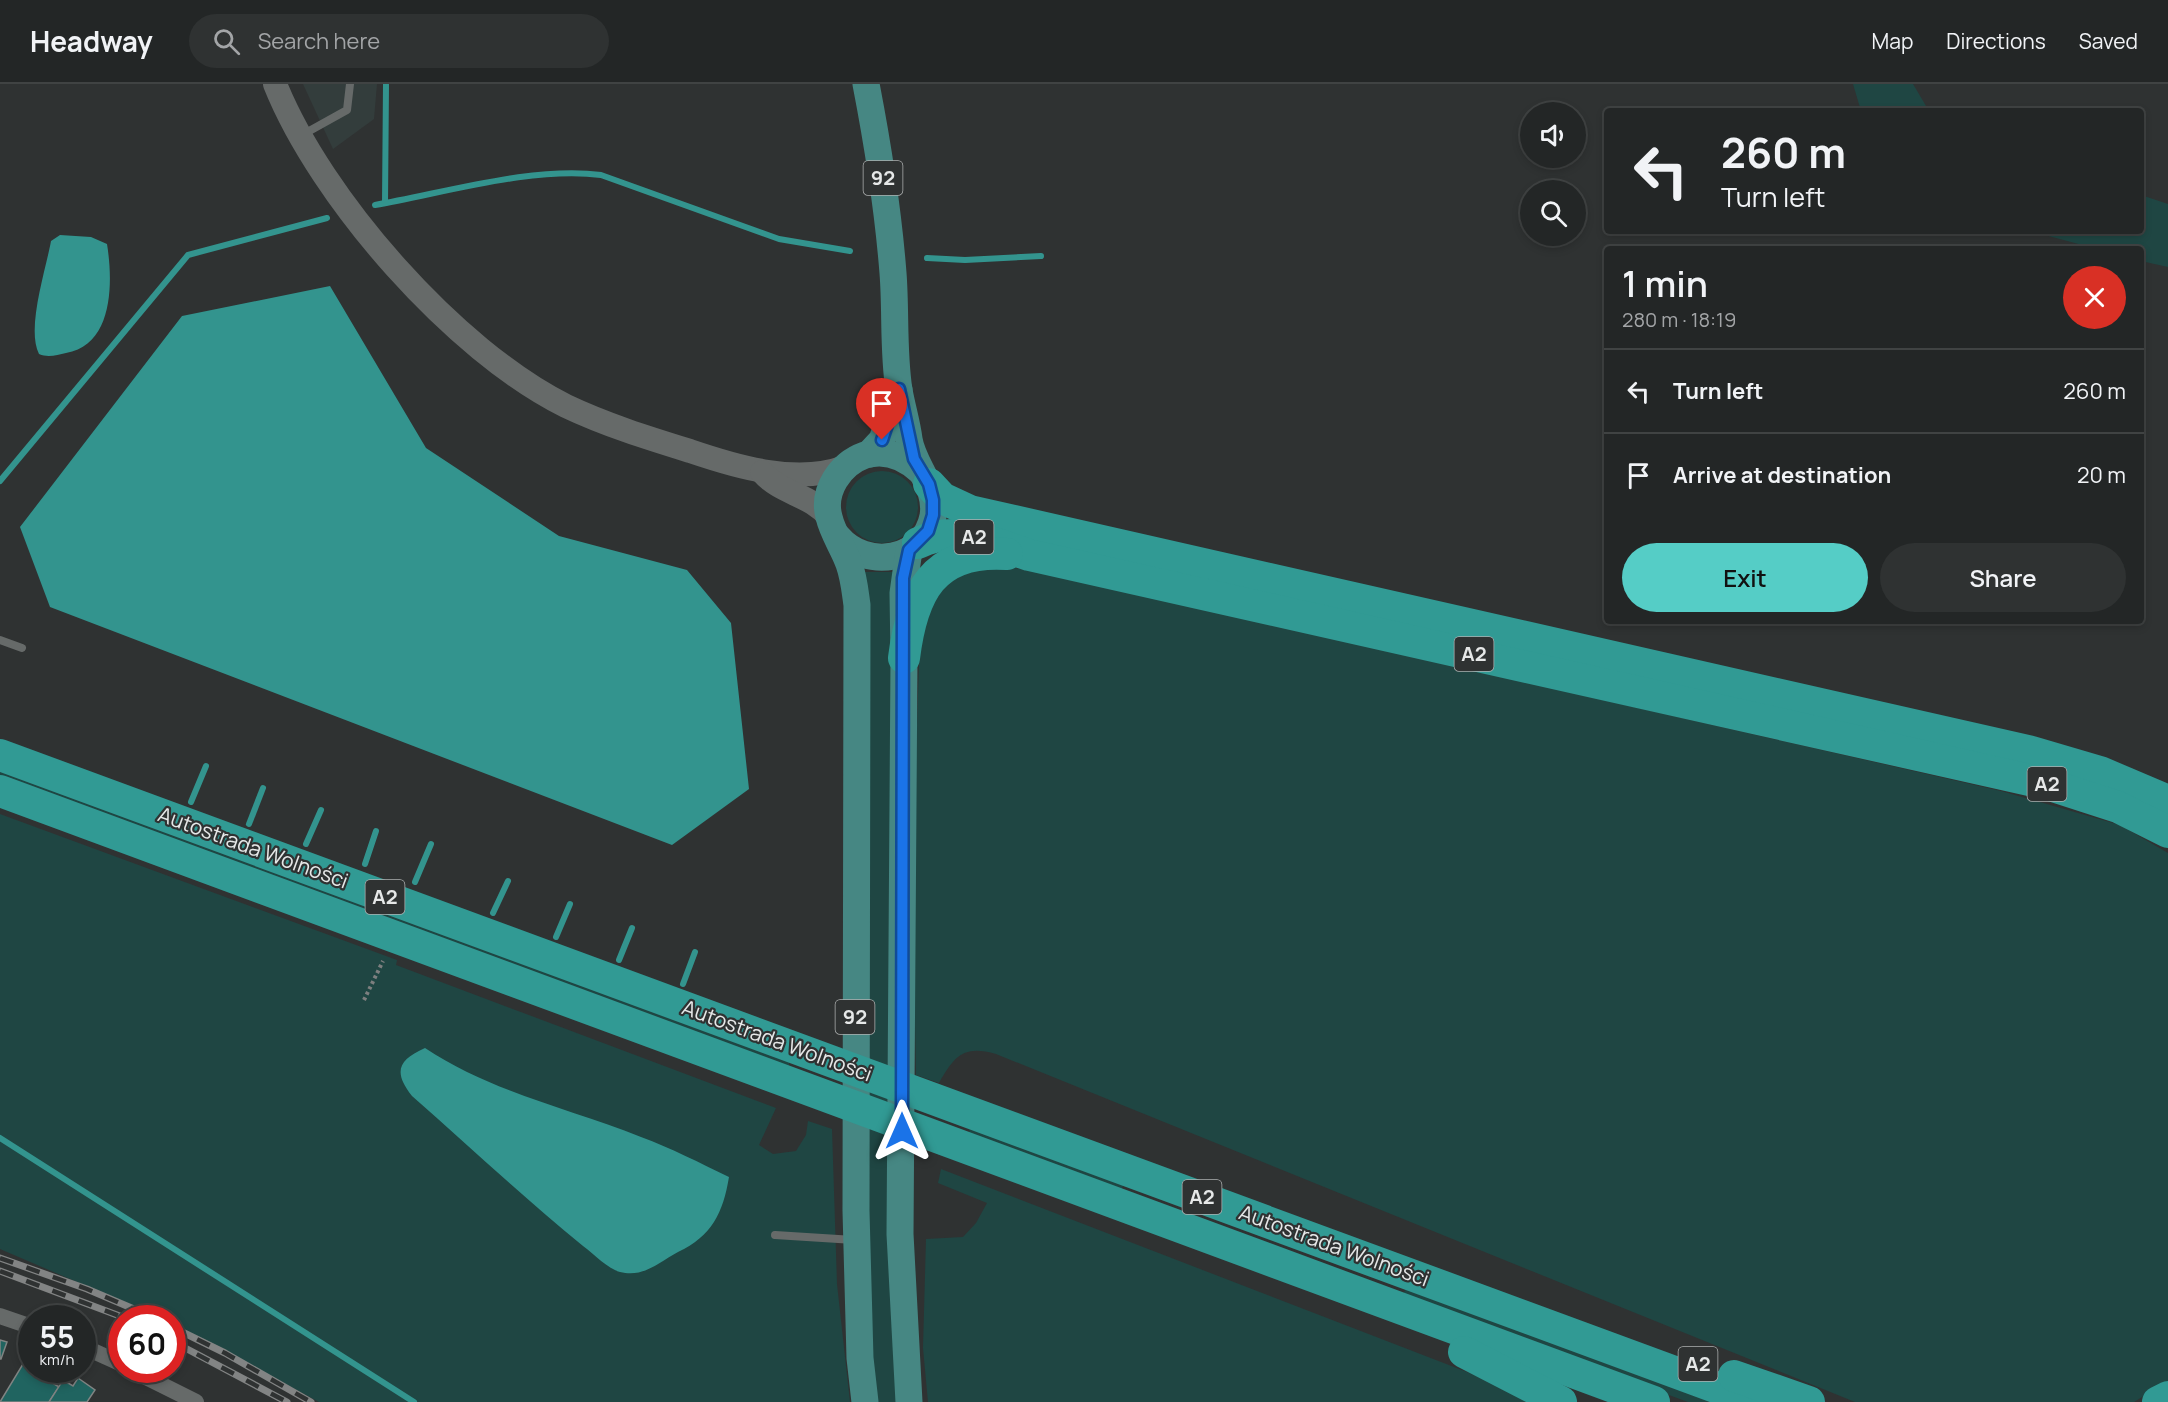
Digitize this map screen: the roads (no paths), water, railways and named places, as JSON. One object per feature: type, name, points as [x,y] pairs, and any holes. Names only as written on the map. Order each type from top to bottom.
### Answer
[{"type":"highway","name":"A2","points":[[925,478],[942,498],[970,511],[1989,741],[2067,761],[2130,783],[2168,801]]},
{"type":"highway","name":"A2","points":[[914,547],[938,535],[961,534],[1029,555],[2047,784],[2118,807],[2168,832]]},
{"type":"highway","name":"A2","points":[[904,658],[909,621],[915,604],[929,581],[940,570],[973,555],[1029,555]]},
{"type":"highway","name":"Autostrada Wolności","points":[[0,755],[1756,1402]]},
{"type":"highway","name":"Autostrada Wolności","points":[[0,791],[1654,1402]]},
{"type":"highway","name":"A2","points":[[1302,1273],[1348,1306],[1484,1361],[1561,1402]]},
{"type":"highway","name":"A2","points":[[1584,1338],[1683,1359],[1809,1402]]},
{"type":"highway","points":[[2158,1402],[2168,1397]]},
{"type":"main road","name":"92","points":[[866,84],[890,229],[899,389],[911,450],[933,500],[933,515],[928,531],[914,547],[903,593],[900,1234],[909,1402]]},
{"type":"main road","name":"92","points":[[865,1402],[860,1358],[857,1241],[855,836],[857,605],[853,576],[832,526],[828,499],[833,482],[845,467],[869,454],[882,440],[899,389]]},
{"type":"main road","points":[[869,454],[880,453],[902,458],[925,478]]},
{"type":"main road","points":[[832,526],[846,547],[861,555],[878,559],[894,557],[914,547]]},
{"type":"street","points":[[275,84],[301,135],[343,200],[385,252],[457,331],[493,359],[566,406],[610,425],[762,472],[818,474],[845,467]]},
{"type":"street","points":[[762,472],[773,485],[806,497],[819,505],[832,526]]},
{"type":"street","points":[[0,1316],[18,1322]]},
{"type":"street","points":[[158,1383],[196,1402]]},
{"type":"lane","points":[[301,135],[346,110],[350,84]]},
{"type":"lane","points":[[0,640],[22,648]]},
{"type":"lane","points":[[775,1235],[857,1241]]},
{"type":"water","points":[[60,235],[91,237],[107,244],[109,293],[102,325],[94,338],[82,348],[59,355],[46,356],[39,354],[36,343],[36,315],[51,241]]},
{"type":"water","points":[[330,286],[426,448],[559,536],[687,570],[731,623],[749,789],[672,845],[50,607],[20,527],[182,316]]},
{"type":"water","points":[[425,1048],[450,1063],[503,1088],[652,1141],[729,1177],[723,1202],[714,1222],[690,1246],[651,1268],[629,1273],[611,1268],[539,1209],[412,1096],[402,1080],[401,1068],[409,1057]]},
{"type":"waterway","points":[[385,203],[386,84]]},
{"type":"waterway","points":[[375,205],[518,177],[575,173],[601,175],[779,239],[850,251]]},
{"type":"waterway","points":[[0,481],[188,255],[327,218]]},
{"type":"waterway","points":[[927,258],[965,260],[1041,256]]},
{"type":"waterway","points":[[191,802],[206,766]]},
{"type":"waterway","points":[[249,824],[263,788]]},
{"type":"waterway","points":[[306,844],[321,810]]},
{"type":"waterway","points":[[365,864],[376,831]]},
{"type":"waterway","points":[[415,882],[431,844]]},
{"type":"waterway","points":[[493,913],[508,881]]},
{"type":"waterway","points":[[556,937],[570,904]]},
{"type":"waterway","points":[[619,960],[632,928]]},
{"type":"waterway","points":[[683,984],[695,952]]},
{"type":"waterway","points":[[0,1138],[414,1402]]},
{"type":"railway","points":[[0,1258],[125,1305]]},
{"type":"railway","points":[[0,1271],[108,1312]]},
{"type":"railway","points":[[186,1334],[225,1353],[311,1402]]},
{"type":"railway","points":[[186,1348],[287,1402]]}]
